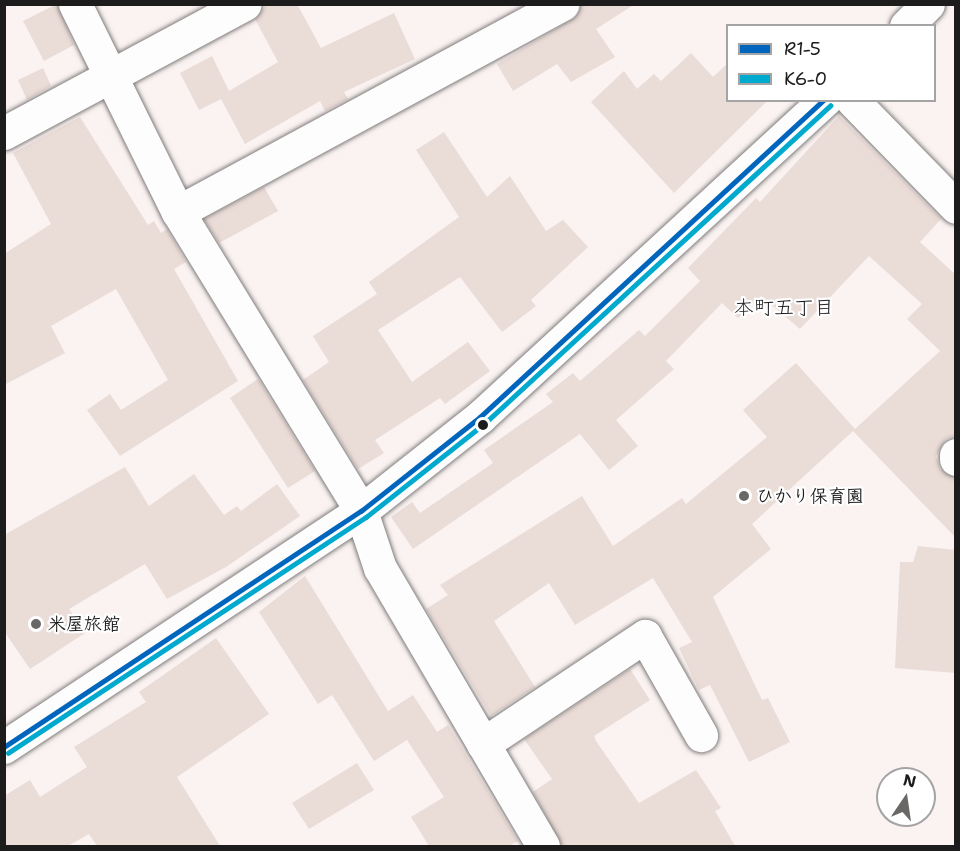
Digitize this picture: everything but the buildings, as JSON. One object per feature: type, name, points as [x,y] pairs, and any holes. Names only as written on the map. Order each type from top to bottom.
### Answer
[{"type":"street","points":[[75,4],[108,78],[178,212],[361,510],[380,568],[543,846]]},
{"type":"street","points":[[4,133],[245,4]]},
{"type":"street","points":[[178,212],[562,4]]},
{"type":"street","points":[[908,24],[928,4]]},
{"type":"street","points":[[4,747],[361,510],[480,417],[823,102]]},
{"type":"street","points":[[854,102],[956,207]]},
{"type":"street","points":[[483,744],[645,636],[702,735]]},
{"type":"transit line","name":"R1-5","points":[[4,747],[361,511],[480,417],[822,102]]},
{"type":"transit line","name":"K6-0","points":[[8,753],[366,517],[485,423],[830,106]]},
{"type":"place","name":"ひかり保育園","points":[[744,496]]},
{"type":"place","name":"米屋旅館","points":[[36,624]]},
{"type":"district","name":"本町五丁目","points":[[784,307]]}]
